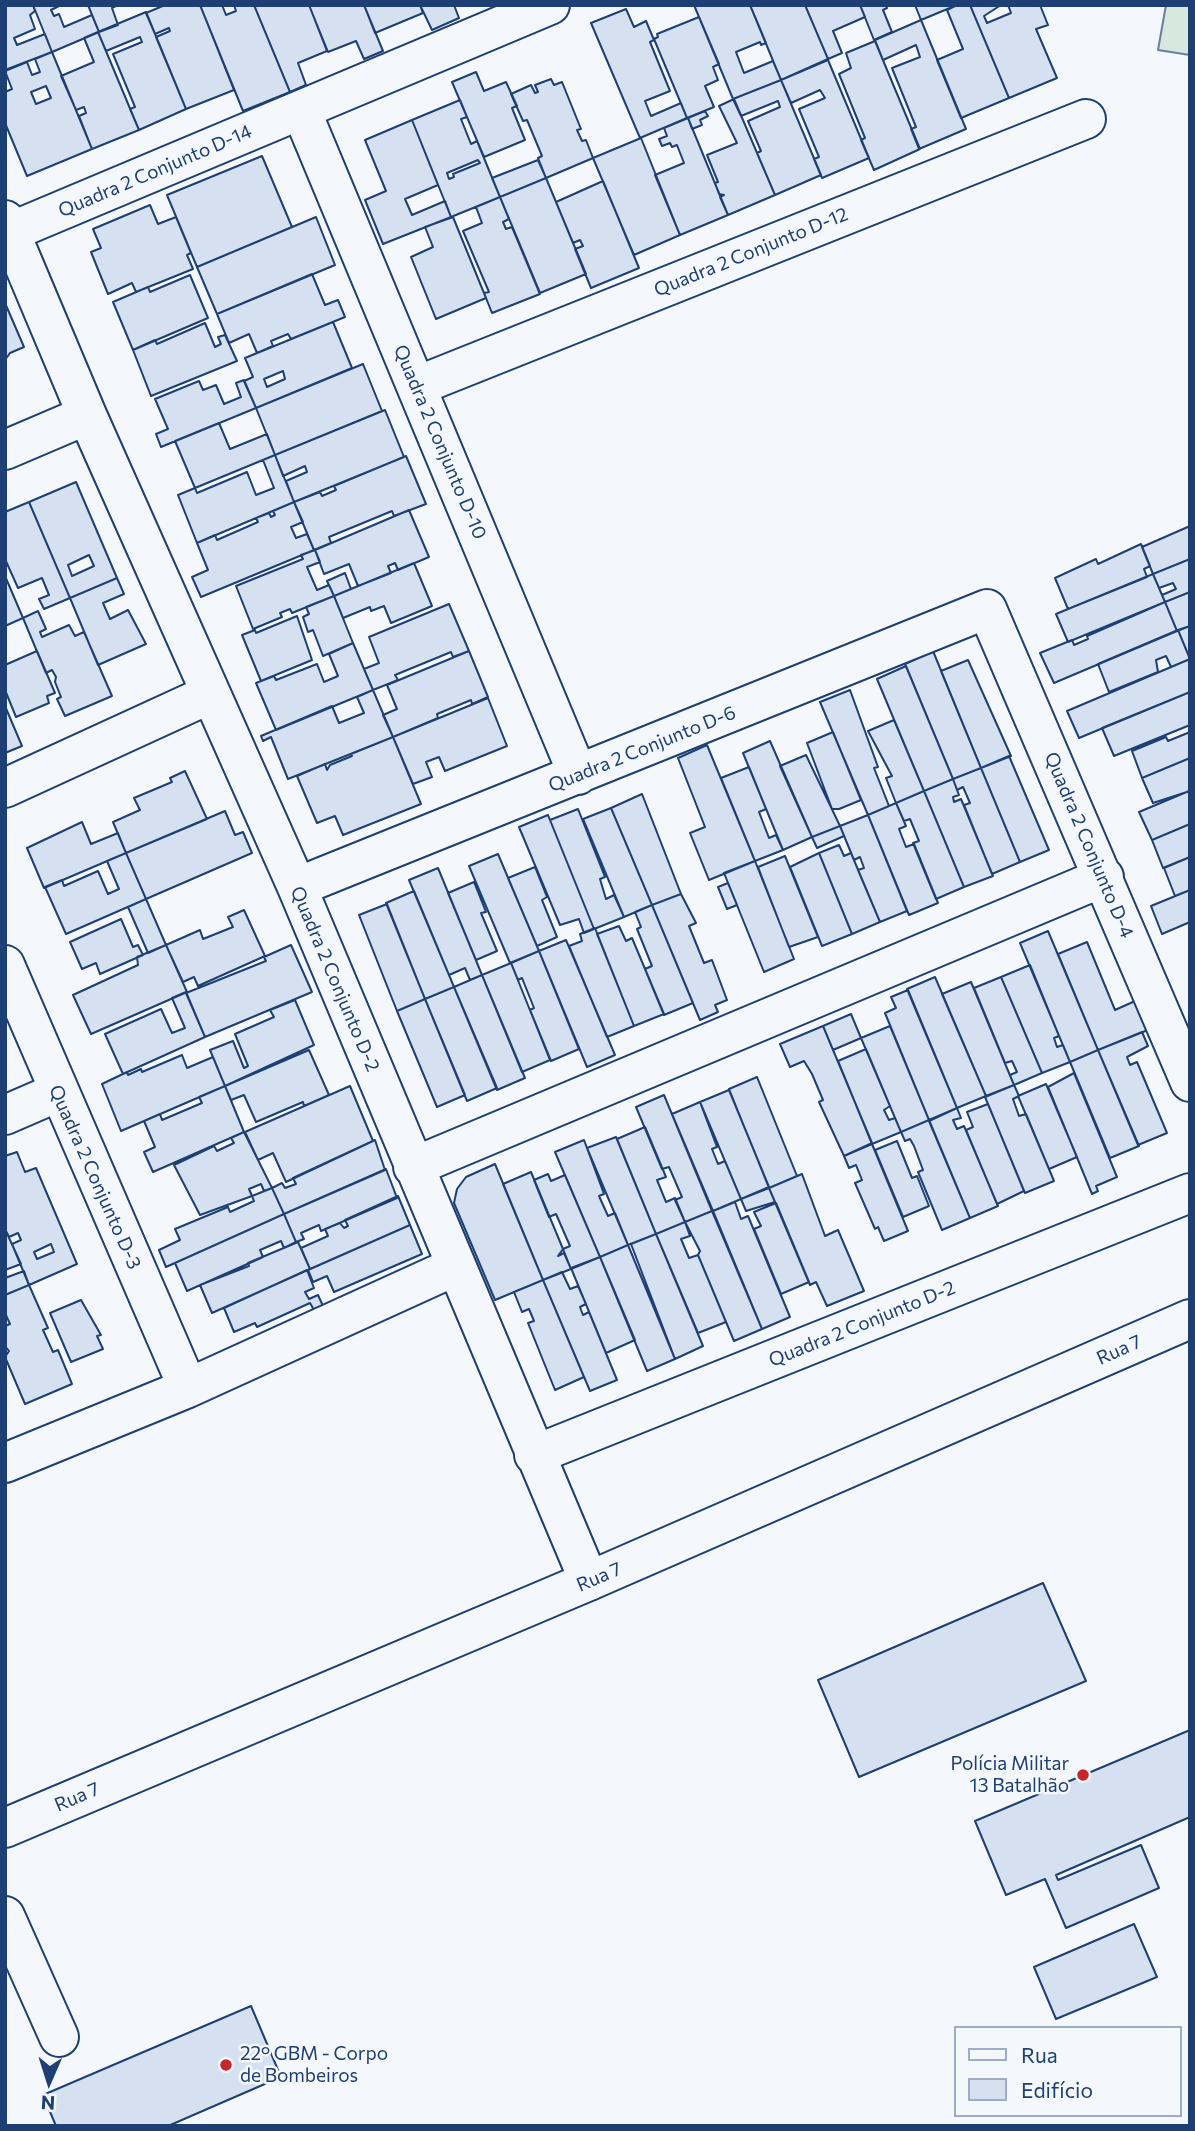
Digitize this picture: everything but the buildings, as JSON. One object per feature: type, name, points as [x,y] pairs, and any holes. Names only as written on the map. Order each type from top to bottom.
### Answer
[{"type":"street","name":"Quadra 2 Conjunto D-14","points":[[8,226],[301,110],[550,5]]},
{"type":"street","name":"Quadra 2 Conjunto D-10","points":[[301,110],[578,775]]},
{"type":"street","name":"Quadra 2 Conjunto D-12","points":[[417,386],[1086,119]]},
{"type":"street","points":[[5,788],[210,694],[87,415],[8,226]]},
{"type":"street","points":[[5,450],[87,415]]},
{"type":"street","name":"Quadra 2 Conjunto D-6","points":[[297,887],[987,609]]},
{"type":"street","name":"Quadra 2 Conjunto D-4","points":[[987,609],[1190,1082]]},
{"type":"street","name":"Quadra 2 Conjunto D-2","points":[[210,694],[297,887],[589,1581]]},
{"type":"street","points":[[413,1167],[1104,877]]},
{"type":"street","name":"Quadra 2 Conjunto D-3","points":[[5,965],[188,1388]]},
{"type":"street","points":[[5,1115],[58,1092]]},
{"type":"street","name":"Quadra 2 Conjunto D-2","points":[[534,1455],[1190,1193]]},
{"type":"street","points":[[5,1463],[188,1388],[456,1266]]},
{"type":"street","name":"Rua 7","points":[[5,1828],[589,1581],[1190,1319]]},
{"type":"street","points":[[5,1916],[60,2037]]},
{"type":"shaded area","points":[[1166,5],[1190,5],[1190,55],[1158,50]]},
{"type":"place","name":"Polícia Militar 13 Batalhão","points":[[1083,1775]]},
{"type":"place","name":"22° GBM - Corpo de Bombeiros","points":[[226,2065]]}]
